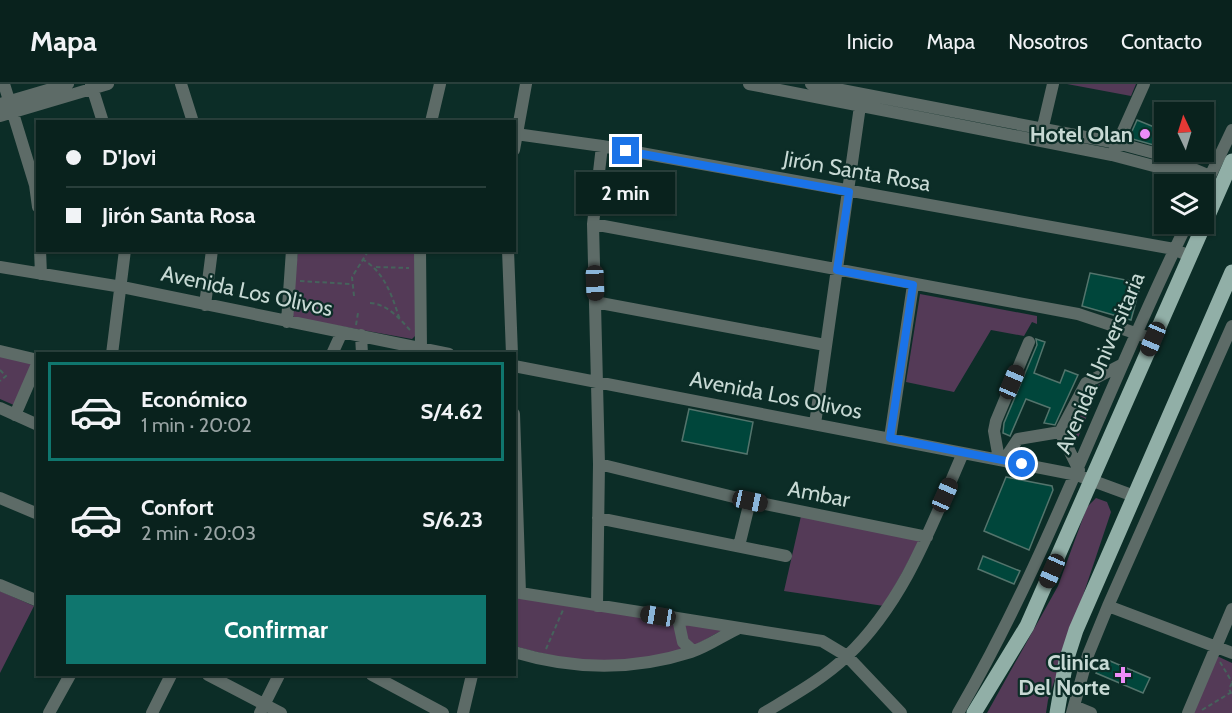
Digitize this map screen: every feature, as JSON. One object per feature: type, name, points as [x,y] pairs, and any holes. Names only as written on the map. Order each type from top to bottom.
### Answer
[{"type":"main road","name":"Avenida Universitaria","points":[[974,713],[1027,626],[1232,161]]},
{"type":"main road","points":[[1057,713],[1066,661],[1076,630],[1232,272]]},
{"type":"street","points":[[4,84],[5,108],[36,192]]},
{"type":"street","points":[[5,108],[68,84]]},
{"type":"street","points":[[5,108],[108,84]]},
{"type":"street","points":[[181,84],[192,120]]},
{"type":"street","points":[[431,120],[440,84]]},
{"type":"street","points":[[516,134],[526,84]]},
{"type":"street","points":[[749,84],[807,87],[1041,135],[1165,169],[1175,174]]},
{"type":"street","points":[[1041,135],[1053,84]]},
{"type":"street","points":[[1112,155],[1144,84]]},
{"type":"street","points":[[92,86],[102,120]]},
{"type":"street","points":[[815,424],[849,192],[860,99]]},
{"type":"street","points":[[1211,174],[1232,130]]},
{"type":"street","name":"Jirón Santa Rosa","points":[[516,134],[602,146],[1174,249],[1189,256]]},
{"type":"street","points":[[1041,135],[1117,143],[1158,154],[1205,174]]},
{"type":"street","points":[[597,606],[599,464],[593,224],[602,146]]},
{"type":"street","points":[[593,224],[1078,314],[1153,339]]},
{"type":"street","name":"Avenida Universitaria","points":[[958,713],[998,644],[1078,472],[1136,333],[1182,234]]},
{"type":"street","points":[[40,252],[41,274]]},
{"type":"street","points":[[112,352],[122,287],[124,252]]},
{"type":"street","points":[[205,305],[212,252]]},
{"type":"street","points":[[287,321],[292,252]]},
{"type":"street","points":[[420,252],[421,348]]},
{"type":"street","points":[[508,252],[512,352]]},
{"type":"street","name":"Avenida Los Olivos","points":[[0,267],[122,287],[342,333],[359,330],[437,352]]},
{"type":"street","points":[[890,438],[913,285]]},
{"type":"street","points":[[595,302],[825,345]]},
{"type":"street","points":[[1091,713],[1073,709],[1088,655],[1232,326]]},
{"type":"street","points":[[359,330],[362,352]]},
{"type":"street","points":[[333,352],[342,333]]},
{"type":"street","points":[[1001,459],[994,431],[996,421],[1029,342]]},
{"type":"street","points":[[0,351],[36,360]]},
{"type":"street","points":[[1060,432],[1086,382],[1123,364]]},
{"type":"street","points":[[15,415],[36,366]]},
{"type":"street","name":"Avenida Los Olivos","points":[[516,366],[963,453],[1078,472],[1092,480],[1134,496]]},
{"type":"street","points":[[0,408],[36,424]]},
{"type":"street","points":[[1001,459],[1018,439],[1060,432]]},
{"type":"street","points":[[1060,432],[1078,472]]},
{"type":"street","points":[[764,713],[797,693],[847,656],[897,595],[927,537],[963,453]]},
{"type":"street","name":"Ambar","points":[[599,464],[750,501],[927,537]]},
{"type":"street","points":[[0,498],[36,513]]},
{"type":"street","points":[[739,546],[750,501]]},
{"type":"street","points":[[598,518],[786,556]]},
{"type":"street","points":[[516,533],[517,592],[822,641],[847,656],[901,713]]},
{"type":"street","points":[[0,585],[36,600]]},
{"type":"street","points":[[1108,606],[1216,652],[1232,653]]},
{"type":"street","points":[[1188,713],[1216,652],[1232,609]]},
{"type":"street","points":[[678,619],[683,642],[693,651]]},
{"type":"street","points":[[516,653],[541,660],[594,668],[644,664],[693,651],[737,629]]},
{"type":"street","points":[[49,713],[69,676]]},
{"type":"street","points":[[152,713],[170,676]]},
{"type":"street","points":[[210,676],[262,708],[281,713]]},
{"type":"street","points":[[262,708],[278,676]]},
{"type":"street","points":[[374,676],[443,713]]},
{"type":"street","points":[[464,713],[472,676]]},
{"type":"path","points":[[354,296],[351,284],[354,270],[367,252]]},
{"type":"path","points":[[362,259],[376,267],[411,268]]},
{"type":"path","points":[[376,267],[392,296],[400,320]]},
{"type":"path","points":[[298,281],[351,284]]},
{"type":"path","points":[[370,303],[379,304],[400,320],[413,334]]},
{"type":"path","points":[[358,313],[359,330]]},
{"type":"path","points":[[0,370],[6,376],[0,381]]},
{"type":"path","points":[[541,660],[567,601]]},
{"type":"path","points":[[1196,713],[1231,694],[1232,682],[1216,652]]},
{"type":"shaded area","points":[[1067,84],[1136,84],[1131,96]]},
{"type":"shaded area","points":[[298,252],[416,252],[419,332],[412,339],[295,318],[291,314]]},
{"type":"shaded area","points":[[920,294],[1037,316],[1037,324],[1032,322],[1024,336],[991,330],[954,392],[906,382]]},
{"type":"shaded area","points":[[0,356],[34,363],[16,406],[0,399]]},
{"type":"shaded area","points":[[1100,384],[1075,445],[1071,438],[1092,388]]},
{"type":"shaded area","points":[[1096,498],[1107,502],[1111,512],[1048,700],[1046,713],[987,713],[1058,586],[1087,507]]},
{"type":"shaded area","points":[[801,516],[920,540],[884,606],[784,591]]},
{"type":"shaded area","points":[[0,591],[34,606],[0,673]]},
{"type":"shaded area","points":[[516,596],[723,630],[686,649],[644,660],[600,662],[536,652],[516,646]]},
{"type":"shaded area","points":[[1217,656],[1232,663],[1232,713],[1192,713]]},
{"type":"building","points":[[1137,120],[1154,127],[1154,145],[1129,138]]},
{"type":"building","points":[[1090,273],[1141,283],[1131,320],[1082,306]]},
{"type":"building","points":[[1036,339],[1045,342],[1034,373],[1060,383],[1065,370],[1078,375],[1055,425],[1044,423],[1050,408],[1026,399],[1010,436],[1003,433],[1004,423],[1037,345]]},
{"type":"building","points":[[689,409],[753,422],[747,454],[682,441]]},
{"type":"building","points":[[1006,477],[1052,486],[1053,490],[1029,550],[984,531]]},
{"type":"building","points":[[983,556],[1020,571],[1014,584],[978,569]]},
{"type":"building","name":"Clinica Del Norte","points":[[1103,658],[1150,678],[1143,693],[1096,673]]},
{"type":"place","name":"Hotel Olan","points":[[1145,134]]},
{"type":"place","name":"Clinica Del Norte","points":[[1123,675]]},
{"type":"route","points":[[626,151],[849,192],[837,270],[913,285],[890,438],[1022,464]]}]
